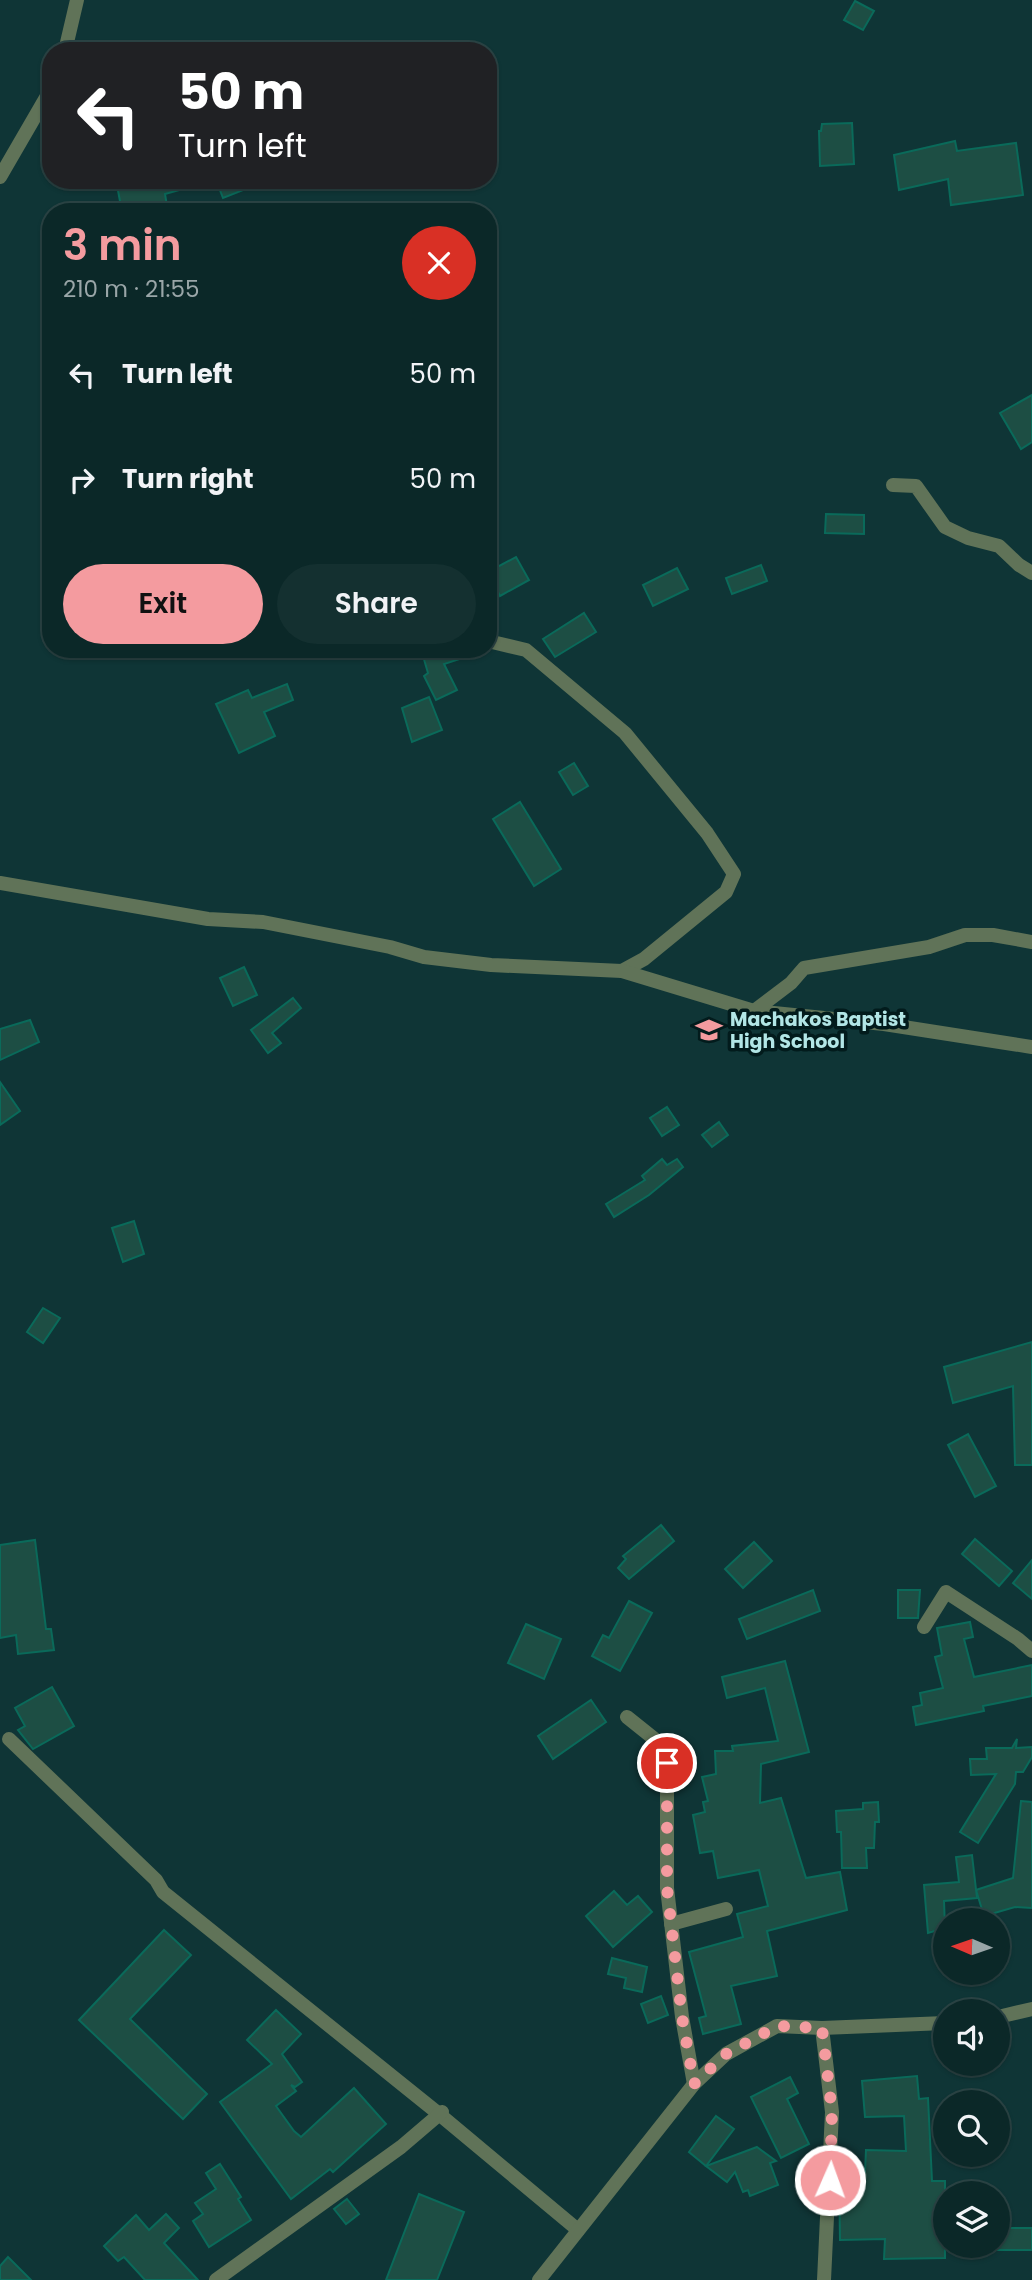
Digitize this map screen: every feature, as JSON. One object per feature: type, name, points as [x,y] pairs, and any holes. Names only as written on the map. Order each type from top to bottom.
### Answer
[{"type":"street","points":[[67,42],[77,0]]},
{"type":"street","points":[[0,177],[42,105]]},
{"type":"street","points":[[893,485],[916,486],[945,527],[968,538],[999,546],[1032,573]]},
{"type":"street","points":[[497,643],[526,650],[625,733],[708,833],[734,874],[726,892],[644,959],[622,971]]},
{"type":"street","points":[[0,883],[208,919],[263,922],[390,947],[424,957],[491,965],[622,971],[754,1011],[884,1024],[1032,1047]]},
{"type":"street","points":[[754,1011],[792,983],[803,968],[929,947],[965,935],[1032,942]]},
{"type":"street","points":[[924,1627],[946,1592],[1032,1651]]},
{"type":"street","points":[[627,1717],[667,1749],[667,1888],[682,2017],[694,2084]]},
{"type":"street","points":[[9,1739],[156,1880],[163,1892],[441,2113],[578,2230]]},
{"type":"street","points":[[671,1924],[726,1909]]},
{"type":"street","points":[[1010,2014],[1032,2009]]},
{"type":"street","points":[[539,2280],[694,2084],[726,2054],[777,2026],[822,2028],[933,2023]]},
{"type":"street","points":[[822,2028],[832,2112],[824,2280]]},
{"type":"street","points":[[216,2280],[401,2147],[441,2113]]},
{"type":"building","points":[[855,1],[874,11],[863,30],[844,20]]},
{"type":"building","points":[[852,123],[854,164],[820,166],[819,131],[822,124]]},
{"type":"building","points":[[955,141],[957,151],[1016,143],[1023,195],[951,205],[948,179],[899,190],[894,155]]},
{"type":"building","points":[[118,189],[183,189],[165,194],[166,203],[120,203]]},
{"type":"building","points":[[220,189],[246,189],[223,198]]},
{"type":"building","points":[[1032,395],[1032,442],[1021,449],[1000,413]]},
{"type":"building","points":[[826,514],[864,515],[864,534],[825,533]]},
{"type":"building","points":[[516,557],[529,580],[500,596],[497,590],[497,567]]},
{"type":"building","points":[[761,565],[767,581],[732,594],[726,578]]},
{"type":"building","points":[[677,568],[688,589],[653,606],[643,585]]},
{"type":"building","points":[[584,613],[596,632],[555,657],[543,639]]},
{"type":"building","points":[[424,658],[463,658],[444,664],[457,690],[436,700],[424,676],[428,673]]},
{"type":"building","points":[[287,684],[293,700],[264,712],[275,736],[239,753],[216,704],[248,690],[252,698]]},
{"type":"building","points":[[429,697],[442,730],[412,742],[402,708]]},
{"type":"building","points":[[574,763],[588,786],[573,795],[559,772]]},
{"type":"building","points":[[520,802],[561,869],[534,886],[493,819]]},
{"type":"building","points":[[244,967],[257,995],[233,1006],[220,978]]},
{"type":"building","points":[[293,998],[301,1008],[272,1033],[281,1043],[268,1053],[251,1030]]},
{"type":"building","points":[[30,1020],[39,1042],[0,1060],[0,1029]]},
{"type":"building","points":[[0,1082],[20,1111],[0,1125]]},
{"type":"building","points":[[667,1107],[679,1125],[662,1136],[650,1118]]},
{"type":"building","points":[[719,1122],[728,1135],[712,1147],[702,1135]]},
{"type":"building","points":[[662,1159],[667,1165],[677,1159],[683,1167],[649,1195],[614,1217],[606,1204],[645,1180],[642,1176]]},
{"type":"building","points":[[134,1221],[144,1254],[123,1262],[112,1228]]},
{"type":"building","points":[[43,1308],[60,1318],[43,1343],[27,1332]]},
{"type":"building","points":[[1032,1342],[1032,1465],[1015,1465],[1013,1386],[953,1403],[944,1367]]},
{"type":"building","points":[[968,1434],[996,1486],[975,1497],[948,1445]]},
{"type":"building","points":[[661,1525],[674,1541],[629,1579],[618,1568],[626,1559],[623,1556]]},
{"type":"building","points":[[975,1539],[1012,1571],[999,1586],[962,1554]]},
{"type":"building","points":[[35,1540],[46,1629],[51,1629],[54,1650],[18,1654],[16,1635],[0,1638],[0,1545]]},
{"type":"building","points":[[754,1542],[772,1561],[743,1588],[725,1569]]},
{"type":"building","points":[[1032,1560],[1032,1599],[1013,1583]]},
{"type":"building","points":[[813,1590],[820,1611],[747,1639],[739,1619]]},
{"type":"building","points":[[898,1590],[920,1590],[918,1618],[898,1618]]},
{"type":"building","points":[[629,1601],[652,1613],[620,1671],[592,1656],[603,1635],[609,1638]]},
{"type":"building","points":[[970,1622],[973,1637],[964,1639],[974,1677],[1032,1665],[1032,1696],[983,1706],[984,1711],[916,1725],[913,1707],[922,1705],[920,1693],[943,1688],[935,1657],[942,1655],[937,1628]]},
{"type":"building","points":[[526,1624],[561,1639],[544,1679],[508,1663]]},
{"type":"building","points":[[785,1661],[809,1752],[761,1764],[760,1803],[781,1798],[806,1878],[840,1872],[847,1910],[767,1931],[777,1976],[731,1986],[741,2024],[703,2034],[699,2018],[706,2016],[689,1952],[743,1937],[737,1914],[768,1906],[759,1870],[718,1878],[713,1851],[700,1853],[693,1815],[705,1812],[703,1802],[708,1801],[702,1777],[716,1774],[715,1751],[733,1751],[732,1746],[778,1741],[765,1688],[727,1698],[722,1677]]},
{"type":"building","points":[[52,1687],[74,1726],[33,1749],[18,1730],[25,1726],[15,1708]]},
{"type":"building","points":[[591,1700],[606,1722],[553,1759],[538,1736]]},
{"type":"building","points":[[1017,1739],[1016,1748],[1032,1747],[1032,1757],[1023,1772],[1016,1772],[1015,1784],[978,1843],[960,1832],[996,1774],[971,1775],[970,1759],[987,1759],[986,1748],[1012,1748]]},
{"type":"building","points":[[1021,1801],[1032,1802],[1032,1908],[982,1908],[976,1890],[1013,1878]]},
{"type":"building","points":[[878,1802],[879,1822],[875,1822],[874,1848],[866,1848],[867,1868],[842,1868],[841,1832],[837,1832],[836,1811],[863,1809],[863,1803]]},
{"type":"building","points":[[972,1855],[977,1898],[944,1901],[944,1908],[933,1908],[933,1932],[928,1933],[924,1885],[959,1882],[956,1857]]},
{"type":"building","points":[[614,1891],[627,1905],[638,1896],[652,1912],[613,1947],[586,1916]]},
{"type":"building","points":[[164,1930],[191,1955],[130,2019],[207,2094],[183,2119],[79,2020]]},
{"type":"building","points":[[612,1958],[647,1967],[642,1992],[624,1988],[626,1978],[608,1974]]},
{"type":"building","points":[[661,1996],[668,2015],[648,2023],[641,2004]]},
{"type":"building","points":[[276,2010],[301,2034],[282,2054],[302,2082],[295,2087],[291,2085],[296,2091],[276,2106],[294,2131],[301,2137],[354,2088],[386,2124],[333,2172],[330,2169],[291,2199],[220,2102],[272,2064],[247,2040]]},
{"type":"building","points":[[917,2076],[919,2099],[928,2098],[933,2181],[933,2258],[945,2258],[884,2259],[885,2239],[840,2240],[839,2172],[865,2172],[866,2150],[906,2151],[904,2116],[865,2117],[862,2081]]},
{"type":"building","points":[[790,2077],[798,2093],[787,2099],[809,2144],[781,2158],[751,2097]]},
{"type":"building","points":[[716,2116],[734,2129],[706,2166],[689,2152]]},
{"type":"building","points":[[757,2147],[776,2161],[770,2163],[778,2185],[750,2196],[748,2190],[743,2192],[735,2172],[727,2182],[706,2166]]},
{"type":"building","points":[[220,2164],[241,2197],[238,2199],[251,2220],[209,2247],[193,2221],[203,2214],[195,2203],[216,2189],[206,2173]]},
{"type":"building","points":[[419,2194],[464,2212],[437,2280],[386,2280]]},
{"type":"building","points":[[347,2199],[359,2214],[346,2224],[334,2209]]},
{"type":"building","points":[[166,2214],[179,2228],[164,2243],[198,2280],[145,2280],[124,2257],[118,2261],[104,2246],[136,2215],[149,2230]]},
{"type":"building","points":[[1010,2228],[1032,2228],[1032,2250],[1010,2250]]},
{"type":"building","points":[[8,2257],[31,2280],[0,2280],[0,2266]]},
{"type":"place","name":"Machakos Baptist High School","points":[[709,1030]]},
{"type":"route","points":[[667,1763],[667,1888],[682,2017],[694,2084],[726,2054],[777,2026],[822,2028],[832,2112],[830,2180]]}]
